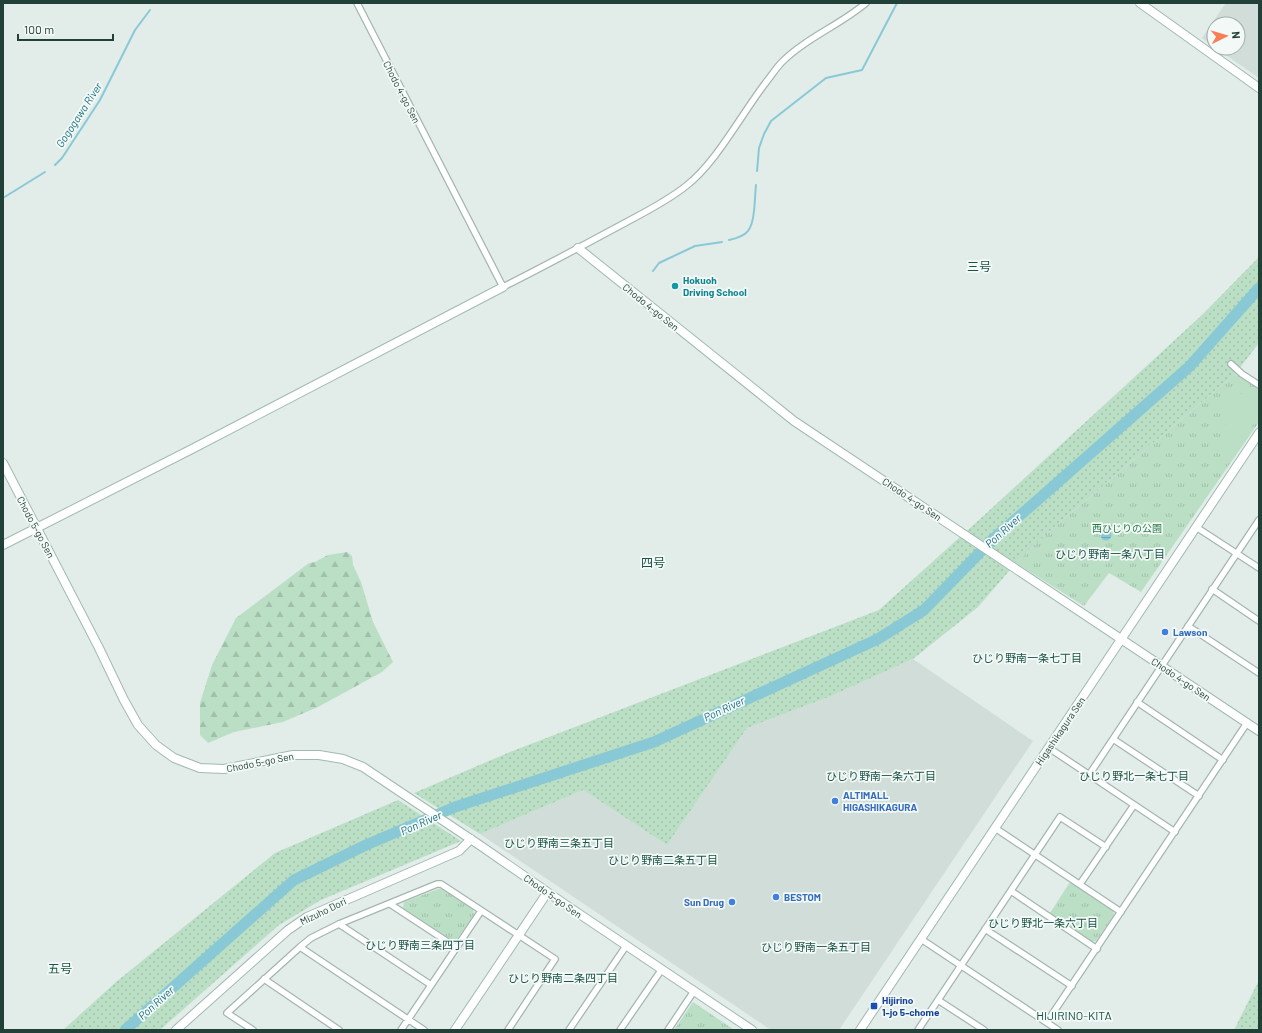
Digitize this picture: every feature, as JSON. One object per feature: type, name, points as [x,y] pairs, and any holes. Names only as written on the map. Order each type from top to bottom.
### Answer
[{"type":"street","name":"Chodo 4-go Sen","points":[[357,3],[503,287]]},
{"type":"street","points":[[3,545],[199,446],[578,248],[664,201],[687,185],[706,167],[760,90],[782,62],[804,44],[852,15],[866,3]]},
{"type":"street","points":[[1140,3],[1259,88]]},
{"type":"street","name":"Chodo 4-go Sen","points":[[578,248],[794,421],[1259,731]]},
{"type":"street","points":[[1231,364],[1242,374],[1259,385]]},
{"type":"street","name":"Higashikagura Sen","points":[[860,1030],[1259,433]]},
{"type":"street","name":"Chodo 5-go Sen","points":[[3,464],[37,527],[124,700],[138,725],[156,745],[174,758],[200,768],[224,769],[293,755],[319,755],[343,759],[363,767],[471,839],[547,893],[752,1030]]},
{"type":"street","points":[[1089,775],[1259,520]]},
{"type":"street","points":[[1196,527],[1259,568]]},
{"type":"street","points":[[1212,590],[1259,621]]},
{"type":"street","points":[[1188,626],[1259,674]]},
{"type":"street","points":[[1137,702],[1223,760]]},
{"type":"street","points":[[1047,1022],[1247,723]]},
{"type":"street","points":[[1113,739],[1199,796]]},
{"type":"street","points":[[1049,748],[1175,832]]},
{"type":"street","points":[[1080,884],[1134,805]]},
{"type":"street","points":[[918,1030],[1060,817],[1106,847]]},
{"type":"street","points":[[995,828],[1121,912]]},
{"type":"street","name":"Mizuho Dori","points":[[176,1030],[288,930],[306,917],[459,851],[471,839]]},
{"type":"street","points":[[253,1030],[227,1013],[311,938],[339,924],[437,884],[441,884],[555,960],[508,1030]]},
{"type":"street","points":[[1011,891],[1097,949]]},
{"type":"street","points":[[455,1030],[547,893]]},
{"type":"street","points":[[390,904],[458,948]]},
{"type":"street","points":[[401,1030],[430,985],[458,948],[481,911]]},
{"type":"street","points":[[339,924],[430,985]]},
{"type":"street","points":[[986,929],[1072,986]]},
{"type":"street","points":[[921,939],[1058,1030]]},
{"type":"street","points":[[569,1030],[626,946]]},
{"type":"street","points":[[300,947],[424,1030]]},
{"type":"street","points":[[620,1030],[662,970]]},
{"type":"street","points":[[264,979],[339,1030]]},
{"type":"street","points":[[668,1030],[694,991]]},
{"type":"street","points":[[938,1000],[984,1030]]},
{"type":"shaded area","points":[[1226,3],[1259,3],[1259,78],[1227,56],[1246,56],[1246,16],[1217,16]]},
{"type":"shaded area","points":[[1206,32],[1206,41],[1202,38]]},
{"type":"shaded area","points":[[913,659],[1033,741],[839,1030],[771,1030],[480,834],[583,790],[667,845],[747,728],[831,696]]},
{"type":"green space","points":[[1259,257],[1259,343],[1235,374],[1053,528],[1016,563],[967,531],[1202,315]]},
{"type":"green space","name":"西ひじりの公園","points":[[1235,374],[1259,389],[1259,422],[1141,592],[1109,573],[1084,606],[1016,563],[1053,528]]},
{"type":"green space","points":[[1244,393],[1251,394],[1259,399],[1259,416],[1229,460],[1220,457],[1226,434],[1226,422],[1223,410],[1230,397]]},
{"type":"green space","points":[[960,537],[1010,570],[978,607],[913,659],[831,696],[747,728],[667,845],[583,790],[480,834],[414,793],[510,752],[879,610]]},
{"type":"green space","points":[[347,552],[352,556],[353,565],[361,582],[373,622],[393,662],[382,672],[318,707],[283,722],[234,732],[208,743],[200,735],[200,703],[212,665],[236,618],[309,563],[315,562],[328,555]]},
{"type":"green space","points":[[398,800],[461,841],[321,900],[279,925],[160,1030],[63,1030],[116,982],[275,853]]},
{"type":"green space","points":[[1070,882],[1113,910],[1114,915],[1096,941],[1092,942],[1050,913]]},
{"type":"green space","points":[[441,888],[473,909],[474,915],[455,942],[403,908],[404,902]]},
{"type":"green space","points":[[1259,980],[1259,1030],[1234,1030]]},
{"type":"green space","points":[[693,1002],[733,1029],[674,1030]]},
{"type":"water","points":[[1104,530],[1108,530],[1110,531],[1110,539],[1104,540],[1101,537],[1101,533]]},
{"type":"waterway","points":[[757,171],[759,148],[771,121],[826,78],[862,70],[897,3]]},
{"type":"waterway","name":"Gogogawa River","points":[[55,165],[62,158],[100,100],[135,30],[150,10]]},
{"type":"waterway","name":"Gogogawa River","points":[[3,198],[45,172]]},
{"type":"waterway","points":[[729,240],[745,234],[752,223],[756,185]]},
{"type":"waterway","points":[[653,271],[659,263],[695,246],[722,242]]},
{"type":"waterway","name":"Pon River","points":[[125,1030],[294,880],[366,845],[455,807],[654,742],[878,639],[924,610],[991,541],[1190,366],[1259,288]]},
{"type":"place","name":"Hokuoh Driving School","points":[[675,286]]},
{"type":"place","name":"Lawson","points":[[1165,632]]},
{"type":"place","name":"ALTIMALL HIGASHIKAGURA","points":[[835,801]]},
{"type":"place","name":"BESTOM","points":[[776,897]]},
{"type":"place","name":"Sun Drug","points":[[732,902]]},
{"type":"place","name":"Hijirino 1-jo 5-chome","points":[[874,1006]]},
{"type":"district","name":"三号","points":[[979,267]]},
{"type":"district","name":"ひじり野南一条八丁目","points":[[1110,554]]},
{"type":"district","name":"四号","points":[[653,563]]},
{"type":"district","name":"ひじり野南一条七丁目","points":[[1027,658]]},
{"type":"district","name":"ひじり野南一条六丁目","points":[[881,776]]},
{"type":"district","name":"ひじり野北一条七丁目","points":[[1134,776]]},
{"type":"district","name":"ひじり野南三条五丁目","points":[[559,843]]},
{"type":"district","name":"ひじり野南二条五丁目","points":[[663,860]]},
{"type":"district","name":"ひじり野北一条六丁目","points":[[1043,923]]},
{"type":"district","name":"ひじり野南三条四丁目","points":[[420,945]]},
{"type":"district","name":"ひじり野南一条五丁目","points":[[816,947]]},
{"type":"district","name":"五号","points":[[60,969]]},
{"type":"district","name":"ひじり野南二条四丁目","points":[[563,978]]},
{"type":"district","name":"HIJIRINO-KITA","points":[[1074,1016]]}]
